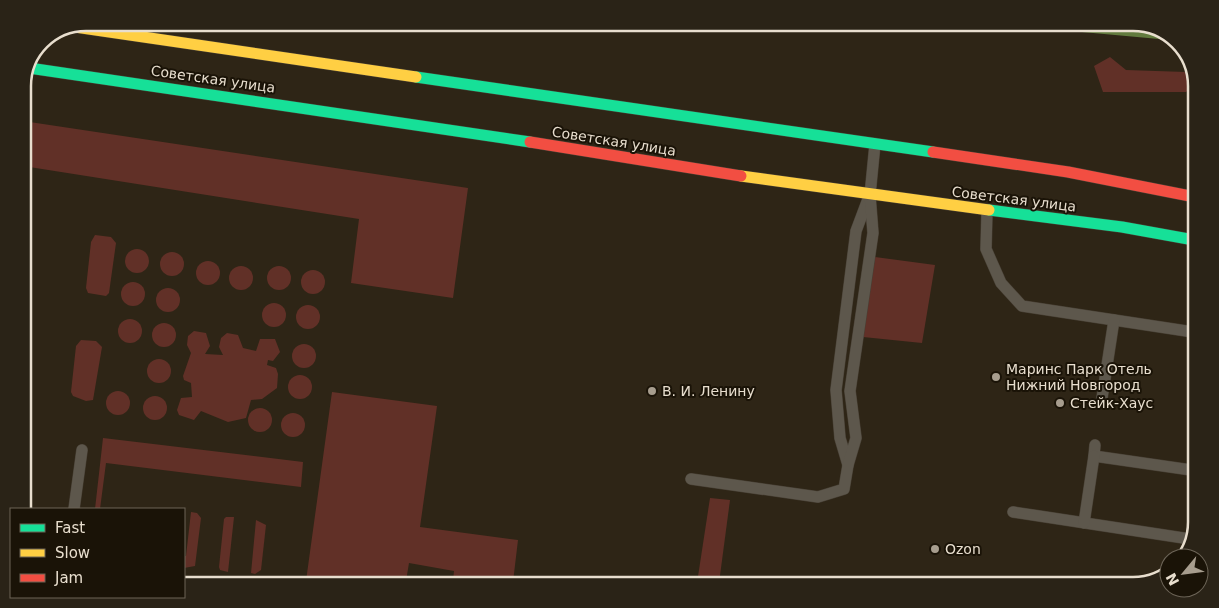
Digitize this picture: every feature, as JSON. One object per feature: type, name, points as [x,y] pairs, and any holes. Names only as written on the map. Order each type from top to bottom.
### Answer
[{"type":"main road","points":[[102,31],[1076,173],[1188,196]]},
{"type":"main road","name":"Советская улица","points":[[34,69],[384,119],[870,195],[1122,227],[1188,239]]},
{"type":"lane","points":[[691,479],[818,497],[844,489],[848,465],[856,438],[850,391],[873,233],[870,195],[875,144]]},
{"type":"lane","points":[[848,465],[840,438],[836,390],[856,231],[870,195]]},
{"type":"lane","points":[[987,211],[986,249],[1001,283],[1022,306],[1188,331]]},
{"type":"lane","points":[[1106,392],[1114,320]]},
{"type":"lane","points":[[74,508],[82,450]]},
{"type":"lane","points":[[1084,523],[1095,450],[1188,469]]},
{"type":"lane","points":[[1014,512],[1185,538]]},
{"type":"shaded area","points":[[1071,31],[1133,31],[1144,32],[1162,39]]},
{"type":"shaded area","points":[[1110,57],[1126,70],[1186,72],[1188,90],[1186,92],[1103,92],[1094,66]]},
{"type":"shaded area","points":[[31,122],[468,188],[453,298],[351,283],[359,219],[31,167]]},
{"type":"shaded area","points":[[95,235],[111,237],[116,243],[109,293],[106,296],[88,293],[86,288],[91,242]]},
{"type":"shaded area","points":[[137,249],[142,250],[148,256],[148,266],[142,272],[137,273],[132,272],[126,266],[125,261],[126,256],[132,250]]},
{"type":"shaded area","points":[[172,252],[177,253],[183,259],[183,269],[177,275],[172,276],[167,275],[161,269],[160,264],[161,259],[167,253]]},
{"type":"shaded area","points":[[875,257],[935,265],[922,343],[863,337]]},
{"type":"shaded area","points":[[208,261],[216,265],[220,273],[216,281],[208,285],[200,281],[196,273],[200,265]]},
{"type":"shaded area","points":[[241,266],[249,270],[253,278],[249,286],[241,290],[233,286],[229,278],[233,270]]},
{"type":"shaded area","points":[[279,266],[284,267],[290,273],[290,283],[284,289],[279,290],[274,289],[268,283],[267,278],[268,273],[274,267]]},
{"type":"shaded area","points":[[313,270],[318,271],[324,277],[324,287],[318,293],[313,294],[308,293],[302,287],[301,282],[302,277],[308,271]]},
{"type":"shaded area","points":[[133,282],[141,286],[145,294],[141,302],[133,306],[125,302],[121,294],[125,286]]},
{"type":"shaded area","points":[[168,288],[173,289],[179,295],[179,305],[173,311],[168,312],[163,311],[157,305],[156,300],[157,295],[163,289]]},
{"type":"shaded area","points":[[274,303],[279,304],[285,310],[285,320],[279,326],[274,327],[269,326],[263,320],[262,315],[263,310],[269,304]]},
{"type":"shaded area","points":[[308,305],[313,306],[319,312],[319,322],[313,328],[308,329],[303,328],[297,322],[296,317],[297,312],[303,306]]},
{"type":"shaded area","points":[[130,319],[135,320],[141,326],[141,336],[135,342],[130,343],[125,342],[119,336],[118,331],[119,326],[125,320]]},
{"type":"shaded area","points":[[164,323],[169,324],[175,330],[175,340],[169,346],[164,347],[159,346],[153,340],[152,335],[153,330],[159,324]]},
{"type":"shaded area","points":[[194,331],[206,333],[210,346],[205,354],[223,355],[219,347],[221,338],[227,333],[238,335],[243,348],[256,351],[260,339],[275,339],[280,352],[273,361],[268,360],[267,365],[276,368],[278,374],[277,388],[262,399],[251,400],[246,418],[228,422],[201,411],[194,420],[179,415],[177,410],[181,398],[192,397],[191,383],[184,380],[183,376],[191,353],[187,345],[188,336]]},
{"type":"shaded area","points":[[81,340],[96,341],[102,347],[93,400],[86,401],[73,396],[71,392],[76,346]]},
{"type":"shaded area","points":[[304,344],[309,345],[315,351],[315,361],[309,367],[304,368],[299,367],[293,361],[292,356],[293,351],[299,345]]},
{"type":"shaded area","points":[[159,359],[164,360],[170,366],[170,376],[164,382],[159,383],[154,382],[148,376],[147,371],[148,366],[154,360]]},
{"type":"shaded area","points":[[300,375],[308,379],[312,387],[308,395],[300,399],[292,395],[288,387],[292,379]]},
{"type":"shaded area","points":[[118,391],[123,392],[129,398],[129,408],[123,414],[118,415],[113,414],[107,408],[106,403],[107,398],[113,392]]},
{"type":"shaded area","points":[[332,392],[437,406],[420,527],[518,540],[514,577],[453,577],[454,571],[409,563],[407,577],[307,577]]},
{"type":"shaded area","points":[[155,396],[163,400],[167,408],[163,416],[155,420],[147,416],[143,408],[147,400]]},
{"type":"shaded area","points":[[260,408],[265,409],[271,415],[271,425],[265,431],[260,432],[255,431],[249,425],[248,420],[249,415],[255,409]]},
{"type":"shaded area","points":[[293,413],[298,414],[304,420],[304,430],[298,436],[293,437],[288,436],[282,430],[281,425],[282,420],[288,414]]},
{"type":"shaded area","points":[[103,438],[303,462],[301,487],[106,463],[100,508],[95,508]]},
{"type":"shaded area","points":[[710,498],[730,500],[720,577],[698,577]]},
{"type":"shaded area","points":[[191,512],[197,513],[201,518],[195,566],[185,568]]},
{"type":"shaded area","points":[[226,517],[234,517],[228,572],[220,570],[219,567],[224,519]]},
{"type":"shaded area","points":[[256,520],[266,525],[261,570],[255,574],[251,573]]},
{"type":"traffic: fast","points":[[34,69],[530,142]]},
{"type":"traffic: fast","points":[[416,77],[933,152]]},
{"type":"traffic: fast","points":[[989,210],[1122,227],[1188,239]]},
{"type":"traffic: slow","points":[[102,31],[416,77]]},
{"type":"traffic: slow","points":[[741,176],[989,210]]},
{"type":"traffic: jam","points":[[530,142],[741,176]]},
{"type":"traffic: jam","points":[[933,152],[1068,172],[1188,196]]},
{"type":"place","name":"Маринс Парк Отель Нижний Новгород","points":[[996,377]]},
{"type":"place","name":"В. И. Ленину","points":[[652,391]]},
{"type":"place","name":"Стейк-Хаус","points":[[1060,403]]},
{"type":"place","name":"Ozon","points":[[935,549]]}]
